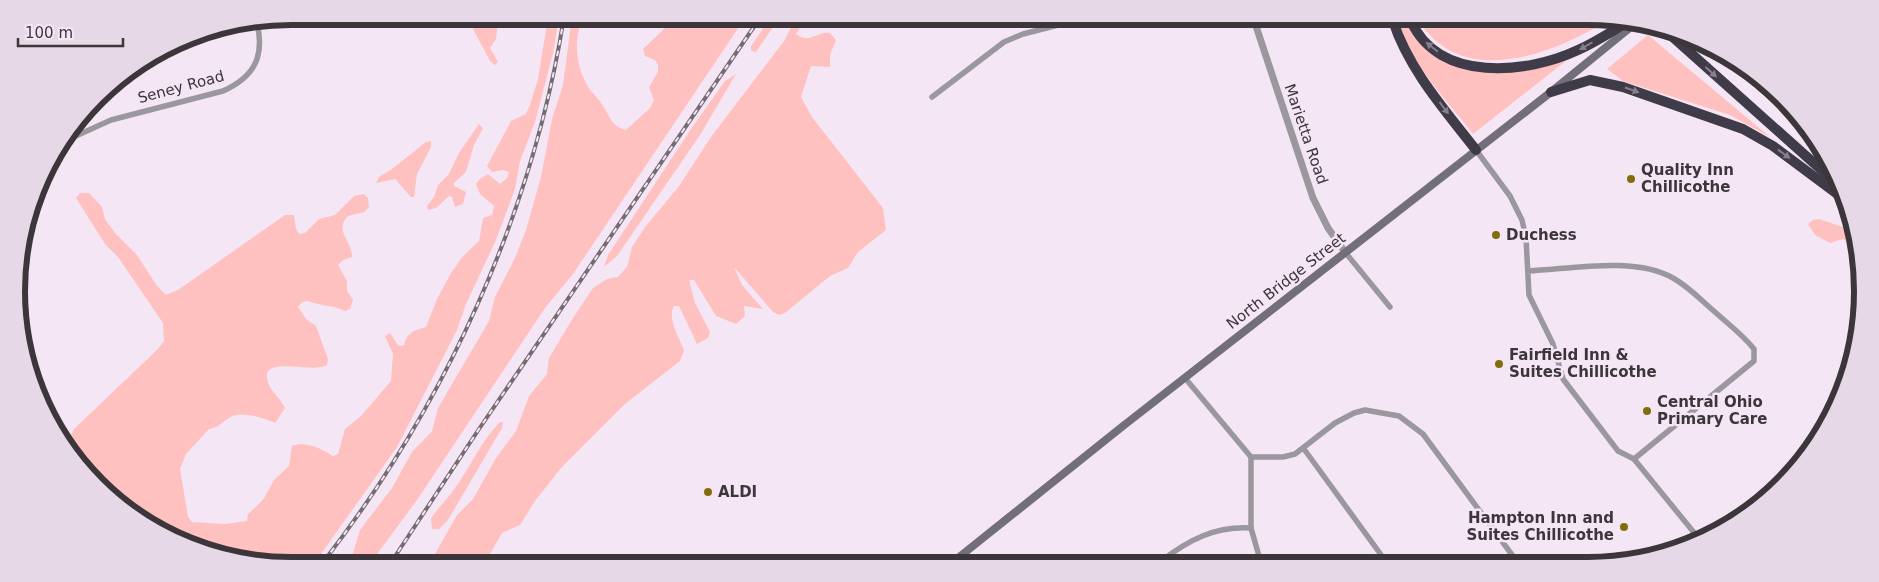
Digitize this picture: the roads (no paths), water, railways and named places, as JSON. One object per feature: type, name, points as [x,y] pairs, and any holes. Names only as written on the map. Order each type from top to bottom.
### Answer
[{"type":"highway","points":[[1394,25],[1412,64],[1476,150]]},
{"type":"highway","points":[[1413,25],[1421,38],[1434,50],[1452,60],[1484,68],[1526,65],[1556,58],[1578,50],[1619,27]]},
{"type":"highway","points":[[1674,39],[1828,176]]},
{"type":"highway","points":[[1551,92],[1590,80],[1623,87],[1743,129],[1773,146],[1835,193]]},
{"type":"main road","name":"North Bridge Street","points":[[959,557],[1551,92],[1629,28]]},
{"type":"street","points":[[932,97],[1004,42],[1023,34],[1058,25]]},
{"type":"street","name":"Marietta Road","points":[[1256,25],[1313,198],[1328,228],[1345,252]]},
{"type":"street","name":"Seney Road","points":[[75,136],[110,120],[223,91],[234,86],[244,80],[256,63],[261,39],[258,27]]},
{"type":"street","points":[[1476,150],[1517,208],[1526,238],[1528,271],[1526,281],[1529,296],[1553,344],[1563,379],[1618,451],[1634,459],[1696,535]]},
{"type":"street","points":[[1345,252],[1390,307]]},
{"type":"street","points":[[1528,271],[1625,267],[1650,269],[1683,284],[1737,331],[1754,349],[1754,361],[1750,366],[1634,459]]},
{"type":"street","points":[[1185,378],[1251,457],[1251,528],[1259,557]]},
{"type":"street","points":[[1251,457],[1283,457],[1304,449],[1335,423],[1354,413],[1365,410],[1399,416],[1423,434],[1514,557]]},
{"type":"street","points":[[1304,449],[1383,557]]},
{"type":"street","points":[[1167,557],[1188,542],[1202,535],[1218,530],[1251,528]]},
{"type":"railway","points":[[327,557],[368,501],[408,438],[445,372],[478,304],[506,234],[530,163],[550,90],[562,25]]},
{"type":"railway","points":[[395,557],[479,429],[755,25]]},
{"type":"place","name":"Quality Inn Chillicothe","points":[[1631,179]]},
{"type":"place","name":"Duchess","points":[[1496,235]]},
{"type":"place","name":"Fairfield Inn & Suites Chillicothe","points":[[1499,364]]},
{"type":"place","name":"Central Ohio Primary Care","points":[[1647,411]]},
{"type":"place","name":"ALDI","points":[[708,492]]},
{"type":"place","name":"Hampton Inn and Suites Chillicothe","points":[[1624,527]]}]
